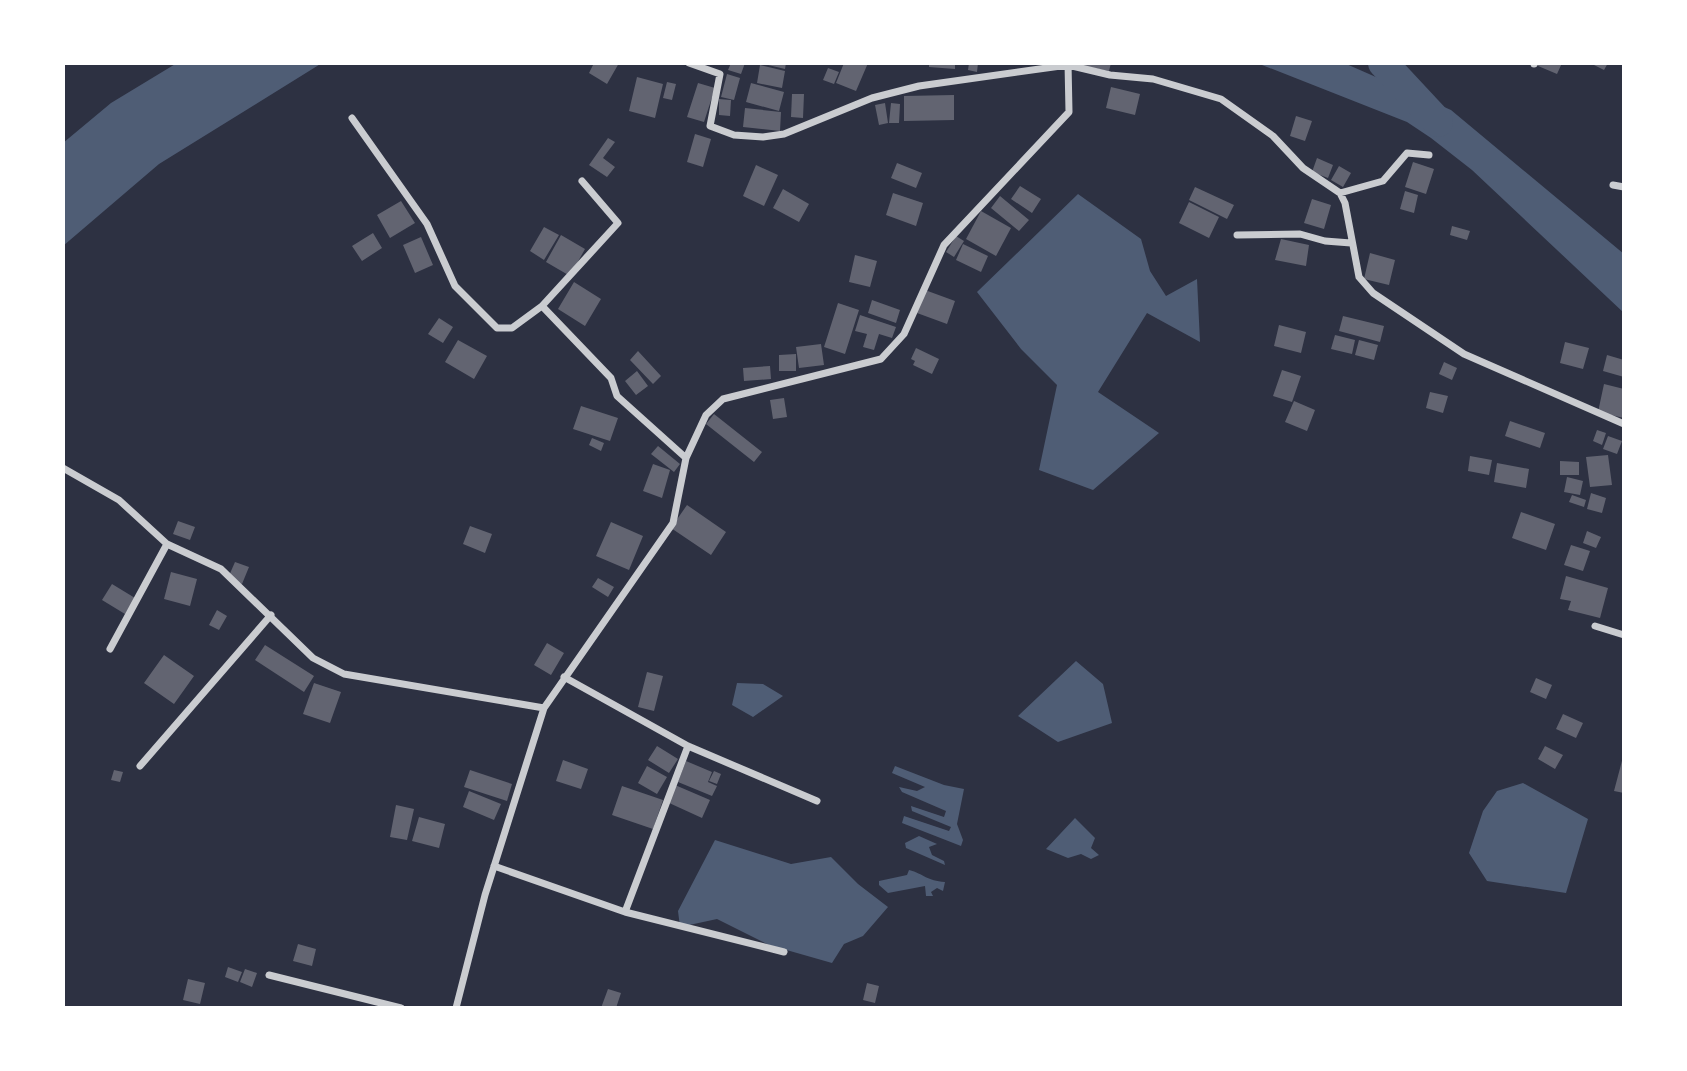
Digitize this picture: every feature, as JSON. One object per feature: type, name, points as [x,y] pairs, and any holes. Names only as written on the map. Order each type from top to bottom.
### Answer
[{"type":"street","points":[[690,63],[720,74],[710,126],[734,135],[763,137],[784,134],[872,98],[919,86],[1068,64],[1110,75],[1153,79],[1221,99],[1273,136],[1303,168],[1340,193],[1345,203],[1359,276],[1373,293],[1464,354],[1624,424]]},
{"type":"street","points":[[456,1008],[494,866],[544,708],[673,523],[686,458],[706,415],[723,400],[881,359],[893,348],[904,334],[944,245],[1069,112],[1068,64]]},
{"type":"street","points":[[352,118],[427,224],[455,286],[497,328],[512,328],[542,306],[618,223],[582,181]]},
{"type":"street","points":[[1340,193],[1383,181],[1407,153],[1429,155]]},
{"type":"street","points":[[1613,185],[1624,187]]},
{"type":"street","points":[[1237,235],[1300,234],[1325,242],[1351,243]]},
{"type":"street","points":[[542,306],[611,378],[617,396],[686,458]]},
{"type":"street","points":[[63,468],[119,500],[167,544],[222,569],[313,658],[344,674],[544,708]]},
{"type":"street","points":[[110,649],[167,544]]},
{"type":"street","points":[[140,766],[271,615]]},
{"type":"street","points":[[1595,626],[1624,635]]},
{"type":"street","points":[[564,677],[688,746],[817,801]]},
{"type":"street","points":[[625,912],[688,746]]},
{"type":"street","points":[[494,866],[625,912],[784,952]]},
{"type":"street","points":[[269,975],[401,1008]]},
{"type":"water","points":[[177,63],[322,63],[159,164],[63,246],[63,143],[111,103]]},
{"type":"water","points":[[1257,63],[1344,63],[1451,110],[1624,254],[1624,313],[1472,170],[1431,138],[1407,122]]},
{"type":"water","points":[[1078,194],[1141,239],[1150,271],[1166,296],[1197,279],[1200,342],[1147,313],[1098,392],[1159,433],[1093,490],[1039,470],[1057,385],[1021,349],[977,292]]},
{"type":"water","points":[[1076,661],[1103,684],[1112,723],[1058,742],[1018,716]]},
{"type":"water","points":[[737,683],[763,684],[783,696],[753,717],[732,705]]},
{"type":"water","points":[[895,766],[944,785],[964,789],[957,824],[963,840],[961,846],[902,823],[904,816],[949,831],[951,827],[912,811],[911,806],[944,817],[946,811],[902,792],[899,787],[917,791],[925,787],[892,773]]},
{"type":"water","points":[[1523,783],[1588,819],[1566,893],[1487,881],[1469,853],[1483,811],[1497,791]]},
{"type":"water","points":[[1075,818],[1095,838],[1091,848],[1099,855],[1091,859],[1081,854],[1068,858],[1046,849]]},
{"type":"water","points":[[919,836],[937,844],[929,847],[932,855],[944,861],[945,865],[906,848],[905,843]]},
{"type":"water","points":[[715,840],[791,864],[831,857],[858,884],[888,907],[863,936],[844,944],[832,963],[769,945],[717,919],[680,927],[678,911]]},
{"type":"water","points":[[909,870],[945,882],[943,891],[937,888],[931,892],[933,896],[926,896],[925,886],[888,893],[879,885],[879,881],[907,875]]},
{"type":"building","points":[[594,63],[619,63],[607,84],[589,73]]},
{"type":"building","points":[[731,63],[745,63],[741,74],[728,70]]},
{"type":"building","points":[[760,63],[786,63],[785,69]]},
{"type":"building","points":[[844,63],[868,63],[856,91],[836,83]]},
{"type":"building","points":[[929,63],[955,63],[955,69],[929,67]]},
{"type":"building","points":[[969,63],[978,63],[977,72],[968,70]]},
{"type":"building","points":[[1083,63],[1111,63],[1109,71],[1083,66]]},
{"type":"building","points":[[1531,63],[1562,63],[1557,74]]},
{"type":"building","points":[[1590,63],[1608,63],[1604,70]]},
{"type":"building","points":[[760,65],[785,71],[782,88],[757,83]]},
{"type":"building","points":[[828,68],[839,72],[834,84],[823,80]]},
{"type":"building","points":[[727,74],[740,78],[734,100],[721,97]]},
{"type":"building","points":[[637,77],[663,84],[655,118],[629,111]]},
{"type":"building","points":[[667,82],[676,84],[672,100],[663,98]]},
{"type":"building","points":[[698,83],[715,88],[704,122],[687,117]]},
{"type":"building","points":[[751,83],[784,92],[779,111],[746,102]]},
{"type":"building","points":[[1111,87],[1140,94],[1135,115],[1106,108]]},
{"type":"building","points":[[792,94],[804,94],[803,118],[791,117]]},
{"type":"building","points":[[954,95],[954,120],[904,121],[904,96]]},
{"type":"building","points":[[719,99],[731,100],[730,116],[719,115]]},
{"type":"building","points":[[885,103],[888,123],[879,125],[875,105]]},
{"type":"building","points":[[891,103],[900,104],[899,123],[889,123]]},
{"type":"building","points":[[745,108],[781,112],[780,131],[743,127]]},
{"type":"building","points":[[1296,116],[1312,121],[1305,141],[1290,136]]},
{"type":"building","points":[[695,134],[711,139],[703,167],[687,162]]},
{"type":"building","points":[[608,138],[615,142],[603,158],[615,167],[607,177],[589,165]]},
{"type":"building","points":[[1317,158],[1333,165],[1328,178],[1312,172]]},
{"type":"building","points":[[1413,162],[1434,169],[1426,194],[1405,187]]},
{"type":"building","points":[[897,163],[922,173],[916,188],[891,178]]},
{"type":"building","points":[[756,165],[778,175],[764,206],[743,196]]},
{"type":"building","points":[[1339,166],[1351,173],[1343,187],[1331,180]]},
{"type":"building","points":[[1020,186],[1041,199],[1032,213],[1011,199]]},
{"type":"building","points":[[1195,187],[1234,205],[1227,219],[1189,200]]},
{"type":"building","points":[[783,189],[809,204],[799,222],[773,208]]},
{"type":"building","points":[[1405,191],[1418,195],[1414,213],[1400,209]]},
{"type":"building","points":[[893,193],[923,203],[916,226],[886,215]]},
{"type":"building","points":[[1000,196],[1029,220],[1019,231],[991,208]]},
{"type":"building","points":[[1312,199],[1331,205],[1324,229],[1304,223]]},
{"type":"building","points":[[401,201],[415,223],[390,238],[377,215]]},
{"type":"building","points":[[1189,202],[1219,217],[1209,238],[1179,223]]},
{"type":"building","points":[[981,211],[1011,228],[996,256],[966,239]]},
{"type":"building","points":[[1452,226],[1470,231],[1467,240],[1450,235]]},
{"type":"building","points":[[544,227],[559,235],[544,260],[530,251]]},
{"type":"building","points":[[373,233],[382,248],[362,261],[352,246]]},
{"type":"building","points":[[561,235],[585,249],[570,276],[546,262]]},
{"type":"building","points":[[956,236],[964,241],[954,257],[946,252]]},
{"type":"building","points":[[421,237],[433,265],[415,273],[403,245]]},
{"type":"building","points":[[1281,239],[1309,245],[1306,266],[1275,260]]},
{"type":"building","points":[[963,244],[988,256],[981,272],[956,260]]},
{"type":"building","points":[[1370,253],[1395,260],[1389,285],[1364,279]]},
{"type":"building","points":[[855,255],[877,261],[870,287],[849,282]]},
{"type":"building","points":[[574,282],[601,299],[585,326],[558,309]]},
{"type":"building","points":[[925,290],[955,301],[947,324],[917,313]]},
{"type":"building","points":[[872,300],[900,310],[896,323],[868,313]]},
{"type":"building","points":[[838,303],[859,310],[845,354],[824,347]]},
{"type":"building","points":[[860,315],[896,327],[892,338],[879,334],[874,350],[863,347],[867,334],[855,331]]},
{"type":"building","points":[[1343,316],[1384,326],[1380,342],[1339,331]]},
{"type":"building","points":[[439,318],[453,327],[443,343],[428,334]]},
{"type":"building","points":[[1279,325],[1306,332],[1301,353],[1274,346]]},
{"type":"building","points":[[1335,335],[1355,340],[1352,354],[1331,349]]},
{"type":"building","points":[[458,340],[487,356],[474,379],[445,362]]},
{"type":"building","points":[[1359,340],[1378,345],[1374,360],[1355,355]]},
{"type":"building","points":[[1565,342],[1589,348],[1583,369],[1560,363]]},
{"type":"building","points":[[821,344],[824,365],[799,368],[796,347]]},
{"type":"building","points":[[916,348],[939,359],[932,374],[913,365],[915,361],[911,359]]},
{"type":"building","points":[[638,351],[661,376],[653,384],[630,360]]},
{"type":"building","points":[[796,354],[796,371],[779,371],[779,355]]},
{"type":"building","points":[[1607,355],[1624,360],[1624,377],[1603,371]]},
{"type":"building","points":[[1444,362],[1457,368],[1452,380],[1439,374]]},
{"type":"building","points":[[770,366],[771,379],[744,381],[743,368]]},
{"type":"building","points":[[1282,370],[1301,376],[1292,402],[1273,396]]},
{"type":"building","points":[[637,371],[648,386],[636,395],[625,381]]},
{"type":"building","points":[[1604,384],[1624,389],[1624,418],[1598,412]]},
{"type":"building","points":[[1430,392],[1448,396],[1443,413],[1426,408]]},
{"type":"building","points":[[784,398],[787,417],[773,419],[770,400]]},
{"type":"building","points":[[1294,401],[1315,410],[1307,431],[1285,422]]},
{"type":"building","points":[[581,406],[618,418],[610,441],[573,429]]},
{"type":"building","points":[[714,414],[762,452],[754,462],[706,424]]},
{"type":"building","points":[[1510,421],[1545,433],[1540,448],[1505,436]]},
{"type":"building","points":[[1597,430],[1606,433],[1602,445],[1593,441]]},
{"type":"building","points":[[1608,436],[1622,441],[1617,454],[1603,449]]},
{"type":"building","points":[[592,438],[604,443],[601,451],[589,445]]},
{"type":"building","points":[[658,446],[680,464],[674,472],[651,454]]},
{"type":"building","points":[[1608,455],[1612,485],[1590,487],[1586,457]]},
{"type":"building","points":[[1470,456],[1492,460],[1489,475],[1468,471]]},
{"type":"building","points":[[1560,461],[1579,462],[1579,475],[1560,475]]},
{"type":"building","points":[[1497,463],[1529,469],[1526,488],[1494,482]]},
{"type":"building","points":[[653,464],[670,470],[662,498],[643,491]]},
{"type":"building","points":[[1567,477],[1583,481],[1580,495],[1564,492]]},
{"type":"building","points":[[1591,493],[1606,498],[1602,513],[1587,509]]},
{"type":"building","points":[[1572,495],[1586,500],[1584,507],[1569,502]]},
{"type":"building","points":[[687,505],[726,532],[711,555],[671,528]]},
{"type":"building","points":[[1521,512],[1555,524],[1546,550],[1512,538]]},
{"type":"building","points":[[178,521],[195,527],[190,540],[173,534]]},
{"type":"building","points":[[611,522],[643,536],[629,570],[596,556]]},
{"type":"building","points":[[470,526],[492,534],[485,553],[463,544]]},
{"type":"building","points":[[1587,531],[1601,537],[1596,548],[1583,543]]},
{"type":"building","points":[[1571,545],[1590,551],[1583,571],[1564,565]]},
{"type":"building","points":[[235,562],[249,567],[242,584],[228,578]]},
{"type":"building","points":[[171,572],[197,579],[190,606],[164,599]]},
{"type":"building","points":[[1566,576],[1608,588],[1600,618],[1568,610],[1571,601],[1560,599]]},
{"type":"building","points":[[598,578],[614,587],[608,597],[592,587]]},
{"type":"building","points":[[112,584],[135,598],[125,614],[102,600]]},
{"type":"building","points":[[217,610],[227,616],[219,630],[209,625]]},
{"type":"building","points":[[547,643],[564,653],[551,675],[534,665]]},
{"type":"building","points":[[265,645],[314,676],[304,692],[255,660]]},
{"type":"building","points":[[164,655],[194,676],[174,704],[144,683]]},
{"type":"building","points":[[647,672],[663,676],[654,711],[638,707]]},
{"type":"building","points":[[1536,678],[1552,685],[1546,699],[1530,692]]},
{"type":"building","points":[[314,683],[341,692],[330,723],[303,714]]},
{"type":"building","points":[[1563,714],[1583,723],[1576,738],[1556,729]]},
{"type":"building","points":[[657,746],[678,759],[669,773],[648,760]]},
{"type":"building","points":[[1545,746],[1563,755],[1555,769],[1538,759]]},
{"type":"building","points":[[1624,757],[1624,793],[1614,791]]},
{"type":"building","points":[[563,760],[588,769],[581,789],[556,781]]},
{"type":"building","points":[[686,761],[712,772],[708,782],[717,786],[712,796],[678,782]]},
{"type":"building","points":[[647,766],[667,777],[657,794],[638,783]]},
{"type":"building","points":[[114,770],[123,772],[120,782],[111,780]]},
{"type":"building","points":[[470,770],[512,784],[507,801],[464,787]]},
{"type":"building","points":[[714,771],[721,774],[717,784],[709,781]]},
{"type":"building","points":[[675,785],[710,800],[702,818],[667,802]]},
{"type":"building","points":[[622,786],[663,800],[653,829],[612,815]]},
{"type":"building","points":[[469,791],[501,804],[494,820],[463,807]]},
{"type":"building","points":[[396,805],[414,809],[407,840],[390,837]]},
{"type":"building","points":[[419,817],[445,824],[439,848],[412,841]]},
{"type":"building","points":[[298,944],[316,949],[312,966],[293,961]]},
{"type":"building","points":[[228,967],[242,972],[238,982],[225,977]]},
{"type":"building","points":[[245,969],[257,973],[252,987],[240,982]]},
{"type":"building","points":[[188,979],[205,983],[200,1004],[183,1000]]},
{"type":"building","points":[[867,983],[879,986],[875,1003],[863,1000]]},
{"type":"building","points":[[608,989],[621,993],[616,1008],[601,1008]]},
{"type":"waterway","points":[[1383,63],[1438,122]]}]
